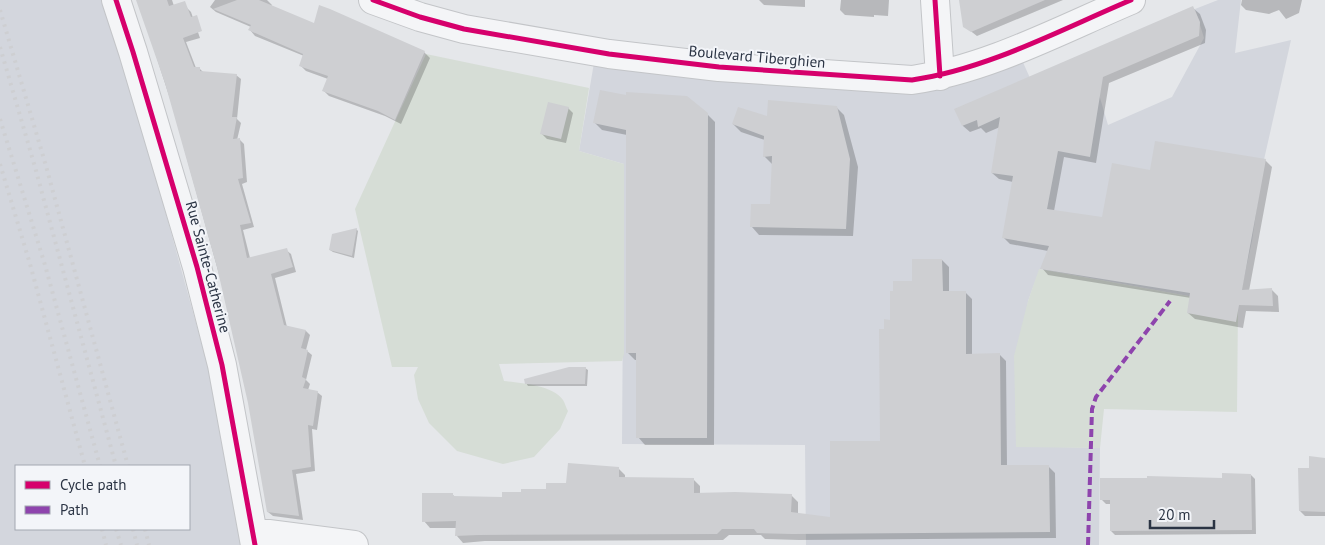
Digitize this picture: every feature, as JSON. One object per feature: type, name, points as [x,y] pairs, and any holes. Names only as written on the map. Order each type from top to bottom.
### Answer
[{"type":"street","name":"Rue Sainte-Catherine","points":[[116,0],[197,267],[222,366],[254,538]]},
{"type":"street","name":"Boulevard Tiberghien","points":[[373,0],[420,18],[455,27],[609,54],[719,67],[912,80],[940,76],[974,65],[1017,49],[1131,0]]},
{"type":"street","points":[[935,0],[940,76]]},
{"type":"street","points":[[254,538],[354,545]]},
{"type":"shaded area","points":[[0,0],[101,0],[139,116],[210,374],[242,545],[0,545]]},
{"type":"shaded area","points":[[1218,0],[1241,0],[1235,53],[1291,40],[1263,164],[1252,241],[1238,305],[1040,269],[1028,301],[1016,446],[1100,448],[1099,545],[806,545],[805,445],[622,444],[624,164],[579,151],[596,51],[876,79],[1017,49],[1030,78],[1098,91],[1108,125],[1172,97],[1204,38],[1195,9]]},
{"type":"shaded area","points":[[426,54],[589,88],[579,151],[624,164],[624,354],[622,361],[499,364],[504,381],[527,384],[552,391],[563,400],[568,411],[560,429],[534,457],[503,464],[457,451],[429,423],[418,399],[414,375],[418,367],[392,367],[355,209]]},
{"type":"shaded area","points":[[1039,269],[1238,305],[1237,412],[1104,409],[1100,448],[1016,447],[1014,356],[1028,301]]},
{"type":"building","points":[[136,0],[167,0],[169,6],[185,1],[191,17],[197,15],[202,31],[183,38],[194,67],[200,67],[200,71],[237,74],[232,117],[237,117],[233,139],[240,138],[243,178],[238,179],[251,223],[240,225],[247,258],[287,248],[293,267],[271,274],[284,325],[306,330],[301,348],[308,350],[302,377],[306,379],[303,388],[318,391],[313,426],[308,425],[311,467],[292,470],[299,516],[267,512],[248,403],[217,267],[165,83]]},
{"type":"building","points":[[237,0],[259,0],[314,23],[319,5],[425,51],[395,120],[378,111],[322,91],[328,76],[299,66],[303,54],[248,30],[251,25],[213,9]]},
{"type":"building","points":[[959,0],[1045,0],[971,32],[963,27]]},
{"type":"building","points":[[1193,6],[1200,22],[1199,36],[1103,77],[1090,157],[1058,151],[1047,209],[1102,217],[1112,163],[1150,170],[1155,141],[1266,159],[1242,290],[1272,288],[1273,306],[1239,305],[1236,322],[1187,313],[1190,293],[1040,269],[1049,246],[1002,238],[1013,176],[991,173],[1000,117],[978,127],[977,120],[962,126],[954,109]]},
{"type":"building","points":[[600,90],[626,95],[626,92],[687,96],[708,113],[707,438],[636,438],[636,353],[626,353],[626,130],[593,123]]},
{"type":"building","points":[[768,100],[837,106],[850,159],[846,229],[750,227],[751,204],[770,204],[772,156],[763,157],[764,136],[732,124],[738,107],[767,116]]},
{"type":"building","points":[[548,102],[569,107],[561,139],[540,134]]},
{"type":"building","points":[[357,228],[352,256],[329,250],[332,234]]},
{"type":"building","points":[[912,259],[942,259],[943,291],[966,291],[966,354],[1000,353],[1001,465],[1049,465],[1050,532],[792,534],[757,533],[754,529],[722,529],[717,534],[455,536],[456,521],[422,522],[422,493],[453,493],[453,496],[502,497],[502,492],[521,492],[521,489],[546,489],[546,483],[566,483],[568,463],[619,467],[619,477],[694,478],[694,493],[792,494],[791,512],[830,517],[830,441],[880,441],[879,329],[884,329],[884,319],[890,320],[890,291],[893,291],[893,281],[912,281]]},
{"type":"building","points":[[569,367],[586,367],[585,384],[525,384],[524,379]]},
{"type":"building","points":[[1309,456],[1325,458],[1325,512],[1299,511],[1298,468],[1309,468]]},
{"type":"building","points":[[1222,473],[1251,474],[1252,530],[1110,531],[1110,500],[1100,500],[1100,478],[1147,478],[1147,476],[1222,478]]},
{"type":"railway","points":[[0,10],[46,166],[128,465]]},
{"type":"railway","points":[[0,47],[35,167],[116,465]]},
{"type":"railway","points":[[0,119],[45,265],[100,465]]},
{"type":"railway","points":[[0,164],[30,264],[85,465]]},
{"type":"railway","points":[[102,530],[106,545]]},
{"type":"railway","points":[[116,530],[121,545]]},
{"type":"railway","points":[[133,530],[137,545]]},
{"type":"railway","points":[[145,530],[149,545]]},
{"type":"marked path","points":[[1088,545],[1092,409],[1096,397],[1170,301]]},
{"type":"cycle path","points":[[116,0],[197,267],[222,365],[255,545]]},
{"type":"cycle path","points":[[373,0],[420,17],[464,29],[609,54],[719,67],[912,80],[940,75],[996,58],[1131,0]]},
{"type":"cycle path","points":[[935,0],[940,76]]}]
